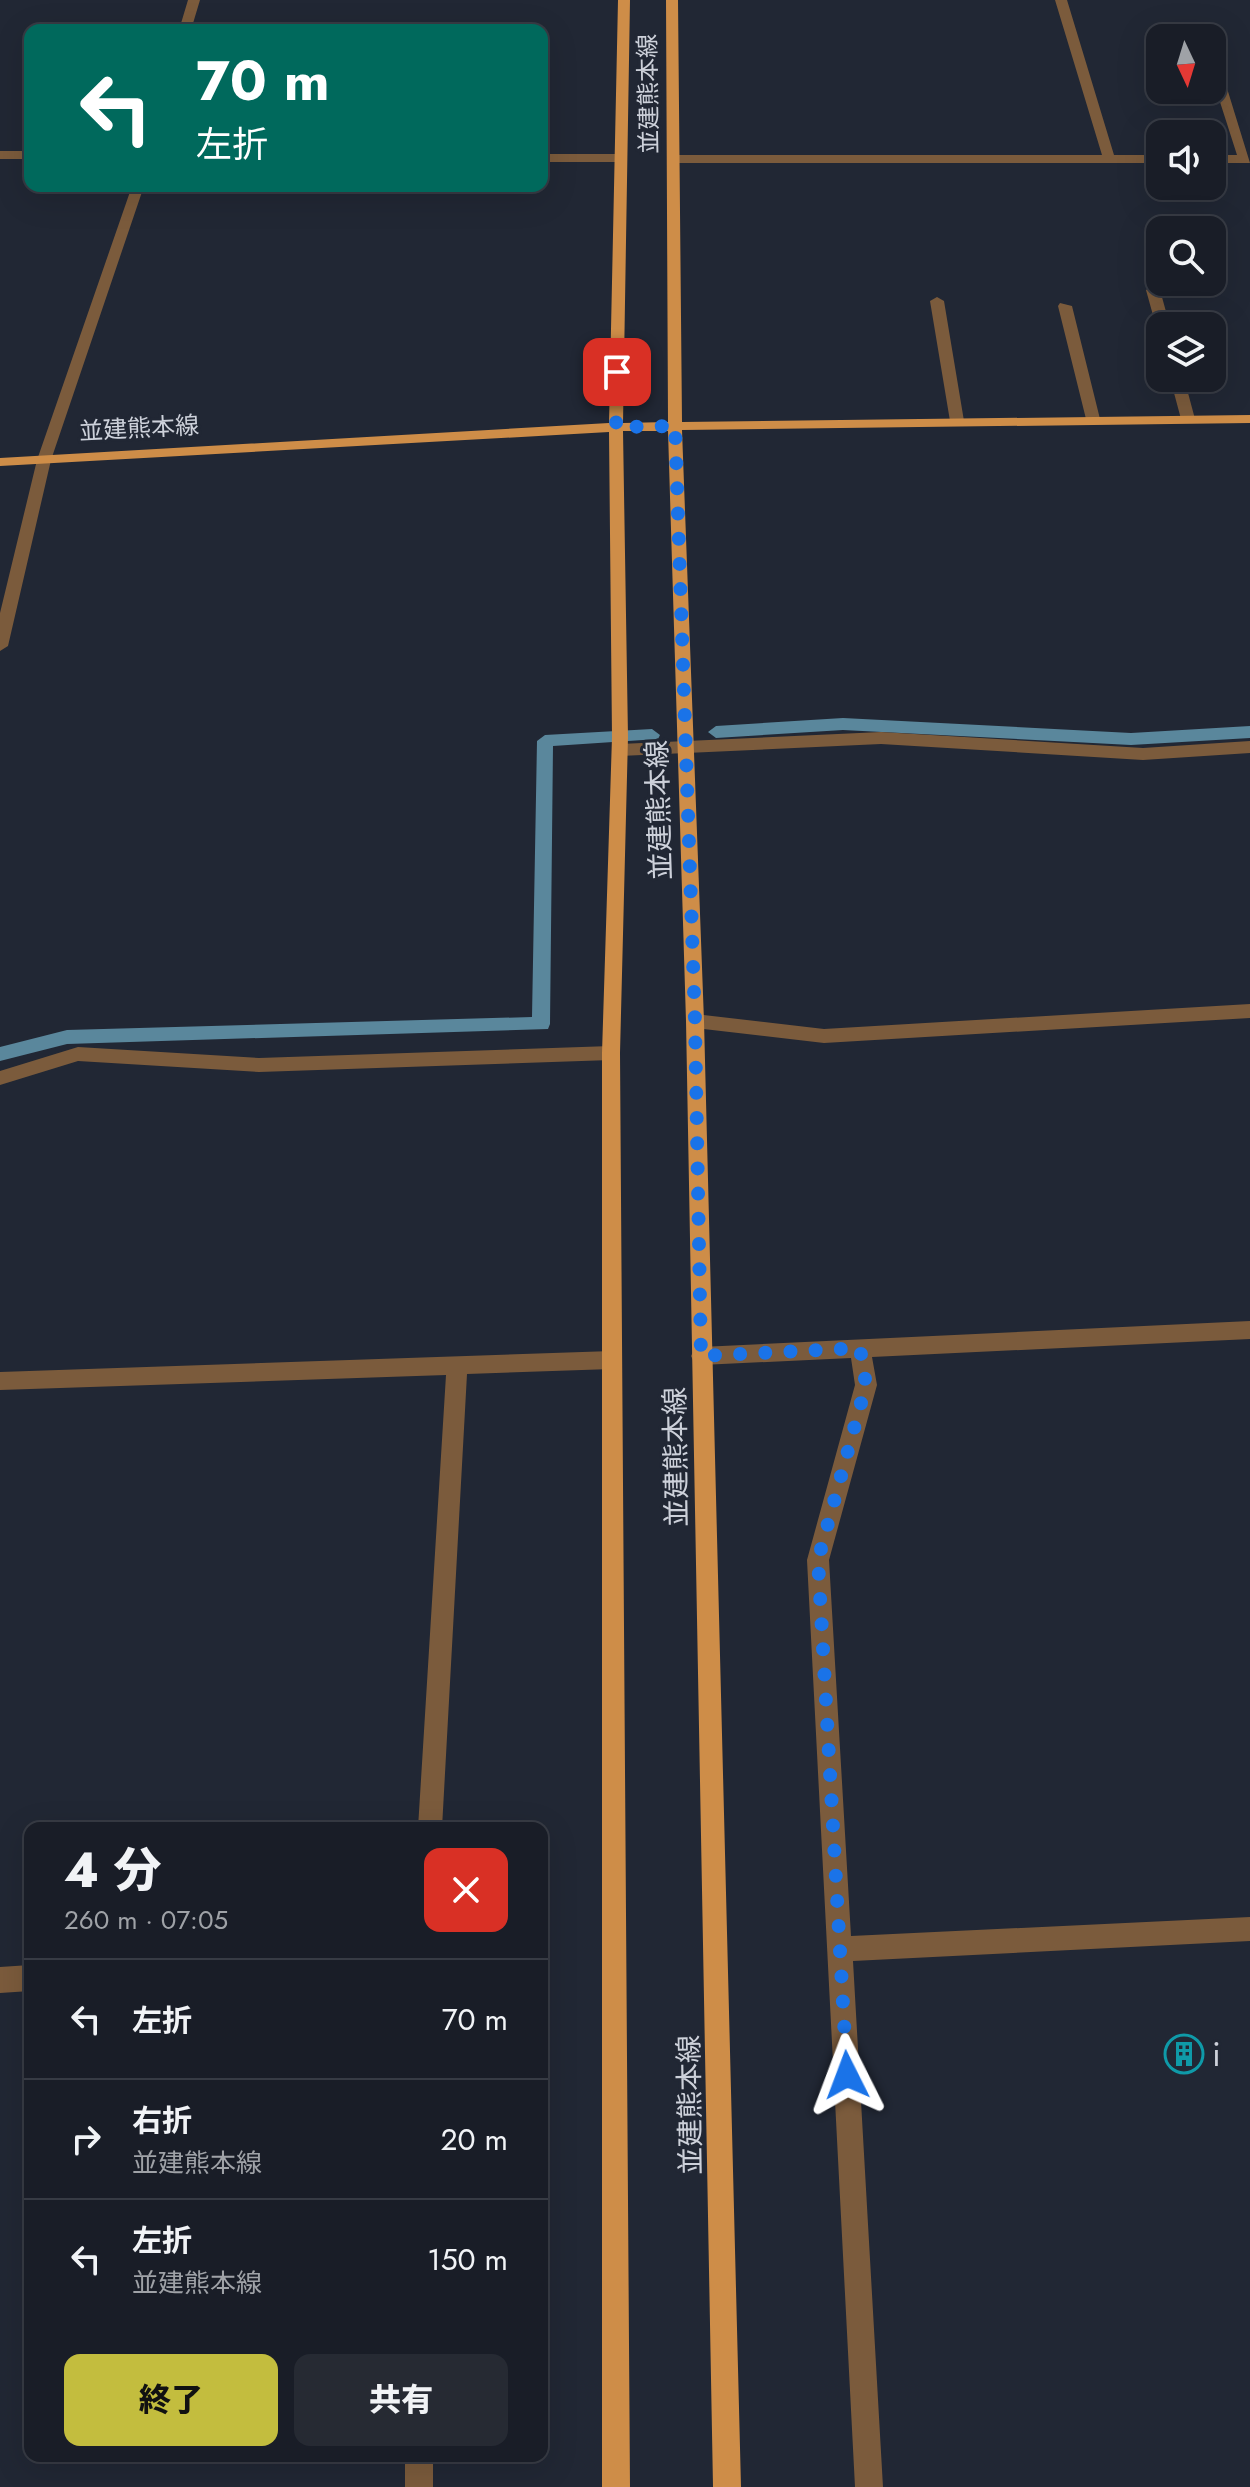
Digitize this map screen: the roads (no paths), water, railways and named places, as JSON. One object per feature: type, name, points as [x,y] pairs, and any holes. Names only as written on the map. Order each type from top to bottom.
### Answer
[{"type":"main road","name":"並建熊本線","points":[[616,2487],[611,1053],[620,750],[616,427],[624,0]]},
{"type":"main road","name":"並建熊本線","points":[[672,0],[675,426],[695,1021],[727,2487]]},
{"type":"main road","name":"並建熊本線","points":[[0,462],[616,427],[1250,419]]},
{"type":"street","points":[[187,24],[194,0]]},
{"type":"street","points":[[1061,0],[1109,159]]},
{"type":"street","points":[[1226,99],[1247,159],[1226,159]]},
{"type":"street","points":[[0,155],[24,155]]},
{"type":"street","points":[[548,158],[621,158]]},
{"type":"street","points":[[675,159],[1146,159]]},
{"type":"street","points":[[0,646],[44,460],[136,192]]},
{"type":"street","points":[[937,301],[957,421]]},
{"type":"street","points":[[1065,306],[1093,419]]},
{"type":"street","points":[[1181,392],[1188,419]]},
{"type":"street","points":[[620,750],[881,738],[1143,754],[1250,747]]},
{"type":"street","points":[[695,1021],[824,1036],[1250,1011]]},
{"type":"street","points":[[0,1078],[78,1054],[259,1065],[611,1053]]},
{"type":"street","points":[[701,1356],[1250,1330]]},
{"type":"street","points":[[860,1348],[866,1385],[818,1560],[869,2487]]},
{"type":"street","points":[[0,1381],[612,1360]]},
{"type":"street","points":[[430,1822],[457,1366]]},
{"type":"street","points":[[841,1949],[1250,1929]]},
{"type":"street","points":[[0,1980],[24,1978]]},
{"type":"street","points":[[419,2462],[419,2487]]},
{"type":"waterway","points":[[716,732],[843,724],[1131,739],[1250,732]]},
{"type":"waterway","points":[[0,1054],[67,1037],[541,1024],[545,741],[652,735]]},
{"type":"place","name":"i","points":[[1184,2054]]}]
